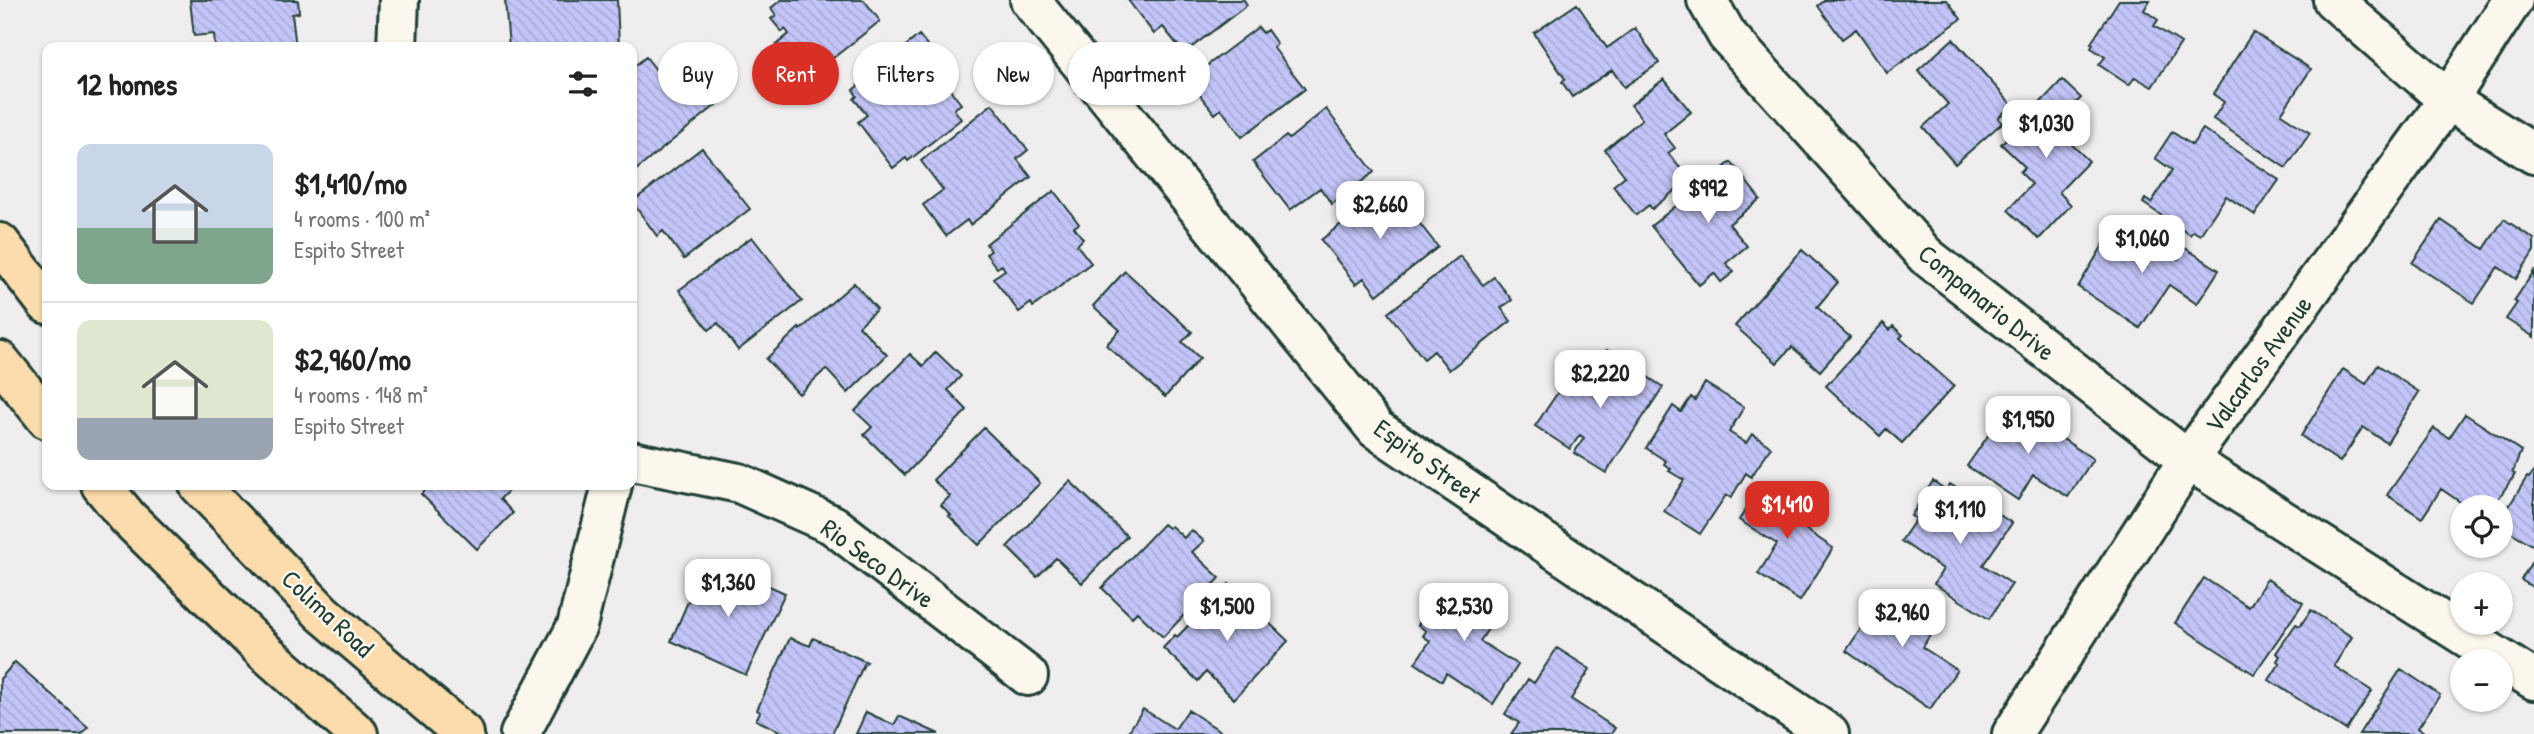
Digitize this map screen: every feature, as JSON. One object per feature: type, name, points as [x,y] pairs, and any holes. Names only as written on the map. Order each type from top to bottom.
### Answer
[{"type":"main road","points":[[0,243],[42,298]]},
{"type":"main road","points":[[0,361],[42,413]]},
{"type":"main road","points":[[105,490],[128,518],[257,644],[358,734]]},
{"type":"main road","name":"Colima Road","points":[[204,490],[322,612],[464,734]]},
{"type":"street","points":[[397,42],[399,0]]},
{"type":"street","name":"Espito Street","points":[[1030,0],[1376,429],[1829,734]]},
{"type":"street","name":"Companario Drive","points":[[1707,0],[1727,35],[1926,256],[2188,460],[2534,680]]},
{"type":"street","points":[[2333,0],[2448,100],[2534,154]]},
{"type":"street","name":"Valcarlos Avenue","points":[[2012,734],[2188,460],[2448,100],[2513,0]]},
{"type":"street","name":"Rio Seco Drive","points":[[637,462],[739,483],[833,525],[1028,676]]},
{"type":"street","points":[[520,734],[577,626],[611,490]]},
{"type":"building","points":[[190,0],[298,0],[299,13],[292,14],[295,42],[215,42],[214,34],[194,36]]},
{"type":"building","points":[[505,0],[617,0],[619,42],[509,42]]},
{"type":"building","points":[[781,0],[864,0],[880,21],[839,53],[839,42],[780,42],[789,34],[785,29],[782,32],[771,19],[776,15],[771,8]]},
{"type":"building","points":[[1128,0],[1244,0],[1247,5],[1198,42],[1175,42],[1163,27],[1154,34]]},
{"type":"building","points":[[1825,0],[1947,0],[1961,19],[1887,73],[1856,29],[1842,39],[1818,6]]},
{"type":"building","points":[[2119,0],[2150,0],[2144,10],[2158,20],[2154,26],[2181,43],[2152,87],[2135,77],[2129,85],[2099,65],[2105,57],[2091,48],[2091,43]]},
{"type":"building","points":[[1577,4],[1607,48],[1635,28],[1659,63],[1624,87],[1612,70],[1572,97],[1562,82],[1565,79],[1534,33]]},
{"type":"building","points":[[1258,27],[1263,33],[1267,30],[1277,44],[1273,47],[1305,89],[1242,137],[1221,109],[1215,114],[1208,105],[1210,105],[1210,63]]},
{"type":"building","points":[[2253,32],[2311,69],[2281,114],[2310,133],[2286,168],[2213,119],[2224,102],[2213,94]]},
{"type":"building","points":[[919,35],[925,42],[911,42]]},
{"type":"building","points":[[1953,39],[2012,105],[1998,118],[2002,123],[1955,164],[1923,127],[1948,104],[1918,70]]},
{"type":"building","points":[[646,57],[658,72],[658,105],[716,105],[637,169],[637,64]]},
{"type":"building","points":[[1664,79],[1691,112],[1664,134],[1675,148],[1668,153],[1689,179],[1652,209],[1649,205],[1636,215],[1613,186],[1625,176],[1605,150],[1642,119],[1631,105]]},
{"type":"building","points":[[2062,80],[2081,98],[2065,114],[2077,125],[2065,138],[2089,161],[2059,192],[2071,205],[2039,239],[2008,210],[2032,184],[2020,172],[2025,167],[2001,144]]},
{"type":"building","points":[[959,101],[961,104],[954,109],[961,119],[908,161],[906,158],[893,168],[858,122],[867,115],[859,105],[959,105]]},
{"type":"building","points":[[993,105],[1028,150],[1017,159],[1031,177],[970,225],[967,220],[946,236],[923,205],[943,190],[921,161]]},
{"type":"building","points":[[1326,109],[1374,172],[1332,204],[1320,188],[1290,210],[1253,162],[1286,136],[1289,139]]},
{"type":"building","points":[[2203,129],[2279,180],[2255,215],[2226,196],[2200,235],[2193,231],[2190,235],[2143,203],[2145,199],[2151,203],[2172,170],[2155,158],[2172,132],[2192,145]]},
{"type":"building","points":[[702,148],[750,209],[684,259],[663,231],[657,236],[637,209],[637,198]]},
{"type":"building","points":[[1731,162],[1760,199],[1729,224],[1747,246],[1726,263],[1734,272],[1721,282],[1714,273],[1699,285],[1651,226]]},
{"type":"building","points":[[1389,186],[1395,192],[1398,190],[1409,203],[1406,206],[1438,247],[1377,295],[1364,278],[1356,284],[1321,240]]},
{"type":"building","points":[[1054,191],[1079,224],[1074,227],[1083,239],[1077,245],[1091,263],[1033,307],[1031,303],[1019,312],[993,278],[1005,270],[1002,265],[997,268],[986,254],[991,251],[986,244]]},
{"type":"building","points":[[2504,219],[2534,239],[2534,251],[2516,279],[2498,267],[2474,303],[2412,263],[2441,220],[2484,249]]},
{"type":"building","points":[[2118,220],[2178,259],[2185,248],[2219,270],[2197,304],[2169,285],[2140,328],[2078,287]]},
{"type":"building","points":[[752,237],[802,301],[738,350],[718,323],[709,330],[679,290]]},
{"type":"building","points":[[1802,250],[1838,282],[1817,307],[1850,337],[1820,371],[1792,347],[1777,363],[1735,326]]},
{"type":"building","points":[[1460,256],[1483,285],[1494,277],[1512,300],[1501,308],[1511,321],[1449,370],[1434,351],[1424,359],[1388,313]]},
{"type":"building","points":[[1125,271],[1192,332],[1182,342],[1200,358],[1165,397],[1106,345],[1120,330],[1093,306]]},
{"type":"building","points":[[2534,271],[2534,337],[2506,319],[2517,303],[2514,301]]},
{"type":"building","points":[[854,283],[877,309],[859,326],[887,355],[848,393],[826,369],[799,394],[766,359]]},
{"type":"building","points":[[1883,323],[1890,330],[1893,326],[1903,335],[1900,338],[1954,386],[1902,443],[1886,429],[1880,436],[1826,386]]},
{"type":"building","points":[[1607,350],[1663,387],[1606,473],[1574,453],[1584,438],[1580,435],[1570,449],[1535,426],[1576,366],[1590,375]]},
{"type":"building","points":[[936,352],[961,376],[948,390],[967,410],[905,475],[864,435],[872,427],[855,411],[910,354],[923,366]]},
{"type":"building","points":[[2378,365],[2419,392],[2387,443],[2363,427],[2340,462],[2301,436],[2343,369],[2366,384]]},
{"type":"building","points":[[1705,383],[1744,407],[1729,432],[1746,443],[1752,434],[1771,447],[1751,477],[1746,473],[1731,498],[1726,495],[1700,534],[1664,511],[1684,480],[1669,471],[1671,469],[1664,464],[1666,461],[1646,448],[1673,406],[1681,412],[1691,397],[1695,400]]},
{"type":"building","points":[[2010,404],[2093,459],[2068,497],[2033,475],[2018,500],[1967,466]]},
{"type":"building","points":[[2465,414],[2521,451],[2512,473],[2515,474],[2501,495],[2450,495],[2441,489],[2422,518],[2387,495],[2434,428],[2449,438]]},
{"type":"building","points":[[984,428],[1040,483],[979,545],[941,505],[950,496],[933,480]]},
{"type":"building","points":[[2534,471],[2534,546],[2513,533],[2513,500],[2527,477]]},
{"type":"building","points":[[1070,481],[1127,536],[1082,583],[1056,558],[1037,577],[1007,547]]},
{"type":"building","points":[[1933,481],[1946,490],[1950,484],[2012,523],[1983,565],[2012,584],[1989,619],[1934,584],[1943,569],[1901,541],[1916,519],[1911,516]]},
{"type":"building","points":[[1764,482],[1815,513],[1805,529],[1833,548],[1800,601],[1758,574],[1777,544],[1739,520]]},
{"type":"building","points":[[425,490],[509,490],[500,499],[513,513],[477,549],[421,494]]},
{"type":"building","points":[[1163,524],[1168,528],[1171,526],[1184,538],[1191,530],[1204,541],[1192,552],[1220,578],[1163,637],[1137,612],[1132,617],[1102,588]]},
{"type":"building","points":[[2534,558],[2534,588],[2521,580]]},
{"type":"building","points":[[702,569],[735,584],[740,573],[785,593],[746,675],[671,641]]},
{"type":"building","points":[[2204,578],[2249,607],[2267,579],[2303,603],[2254,674],[2175,623]]},
{"type":"building","points":[[1445,583],[1454,589],[1457,584],[1500,611],[1480,641],[1518,665],[1493,704],[1446,673],[1442,681],[1415,663],[1430,641],[1423,636],[1426,631],[1418,625]]},
{"type":"building","points":[[1229,584],[1288,641],[1234,699],[1206,672],[1198,681],[1163,648]]},
{"type":"building","points":[[1887,590],[1902,600],[1906,595],[1918,603],[1915,608],[1938,624],[1922,647],[1957,670],[1930,709],[1846,651]]},
{"type":"building","points":[[2311,610],[2352,637],[2334,666],[2372,691],[2346,730],[2269,680],[2280,663],[2277,661],[2280,656],[2276,653],[2296,624],[2300,626]]},
{"type":"building","points":[[790,638],[810,646],[813,638],[867,662],[832,734],[786,734],[756,720],[760,712],[757,710]]},
{"type":"building","points":[[1557,648],[1590,669],[1571,699],[1615,728],[1611,734],[1511,734],[1519,723],[1505,714],[1528,679],[1534,683]]},
{"type":"building","points":[[15,662],[88,727],[82,734],[0,734],[0,679]]},
{"type":"building","points":[[2401,669],[2440,695],[2418,728],[2427,734],[2359,734]]},
{"type":"building","points":[[1143,709],[1175,729],[1188,710],[1225,734],[1127,734]]},
{"type":"building","points":[[866,712],[894,725],[899,716],[939,734],[856,734]]}]
